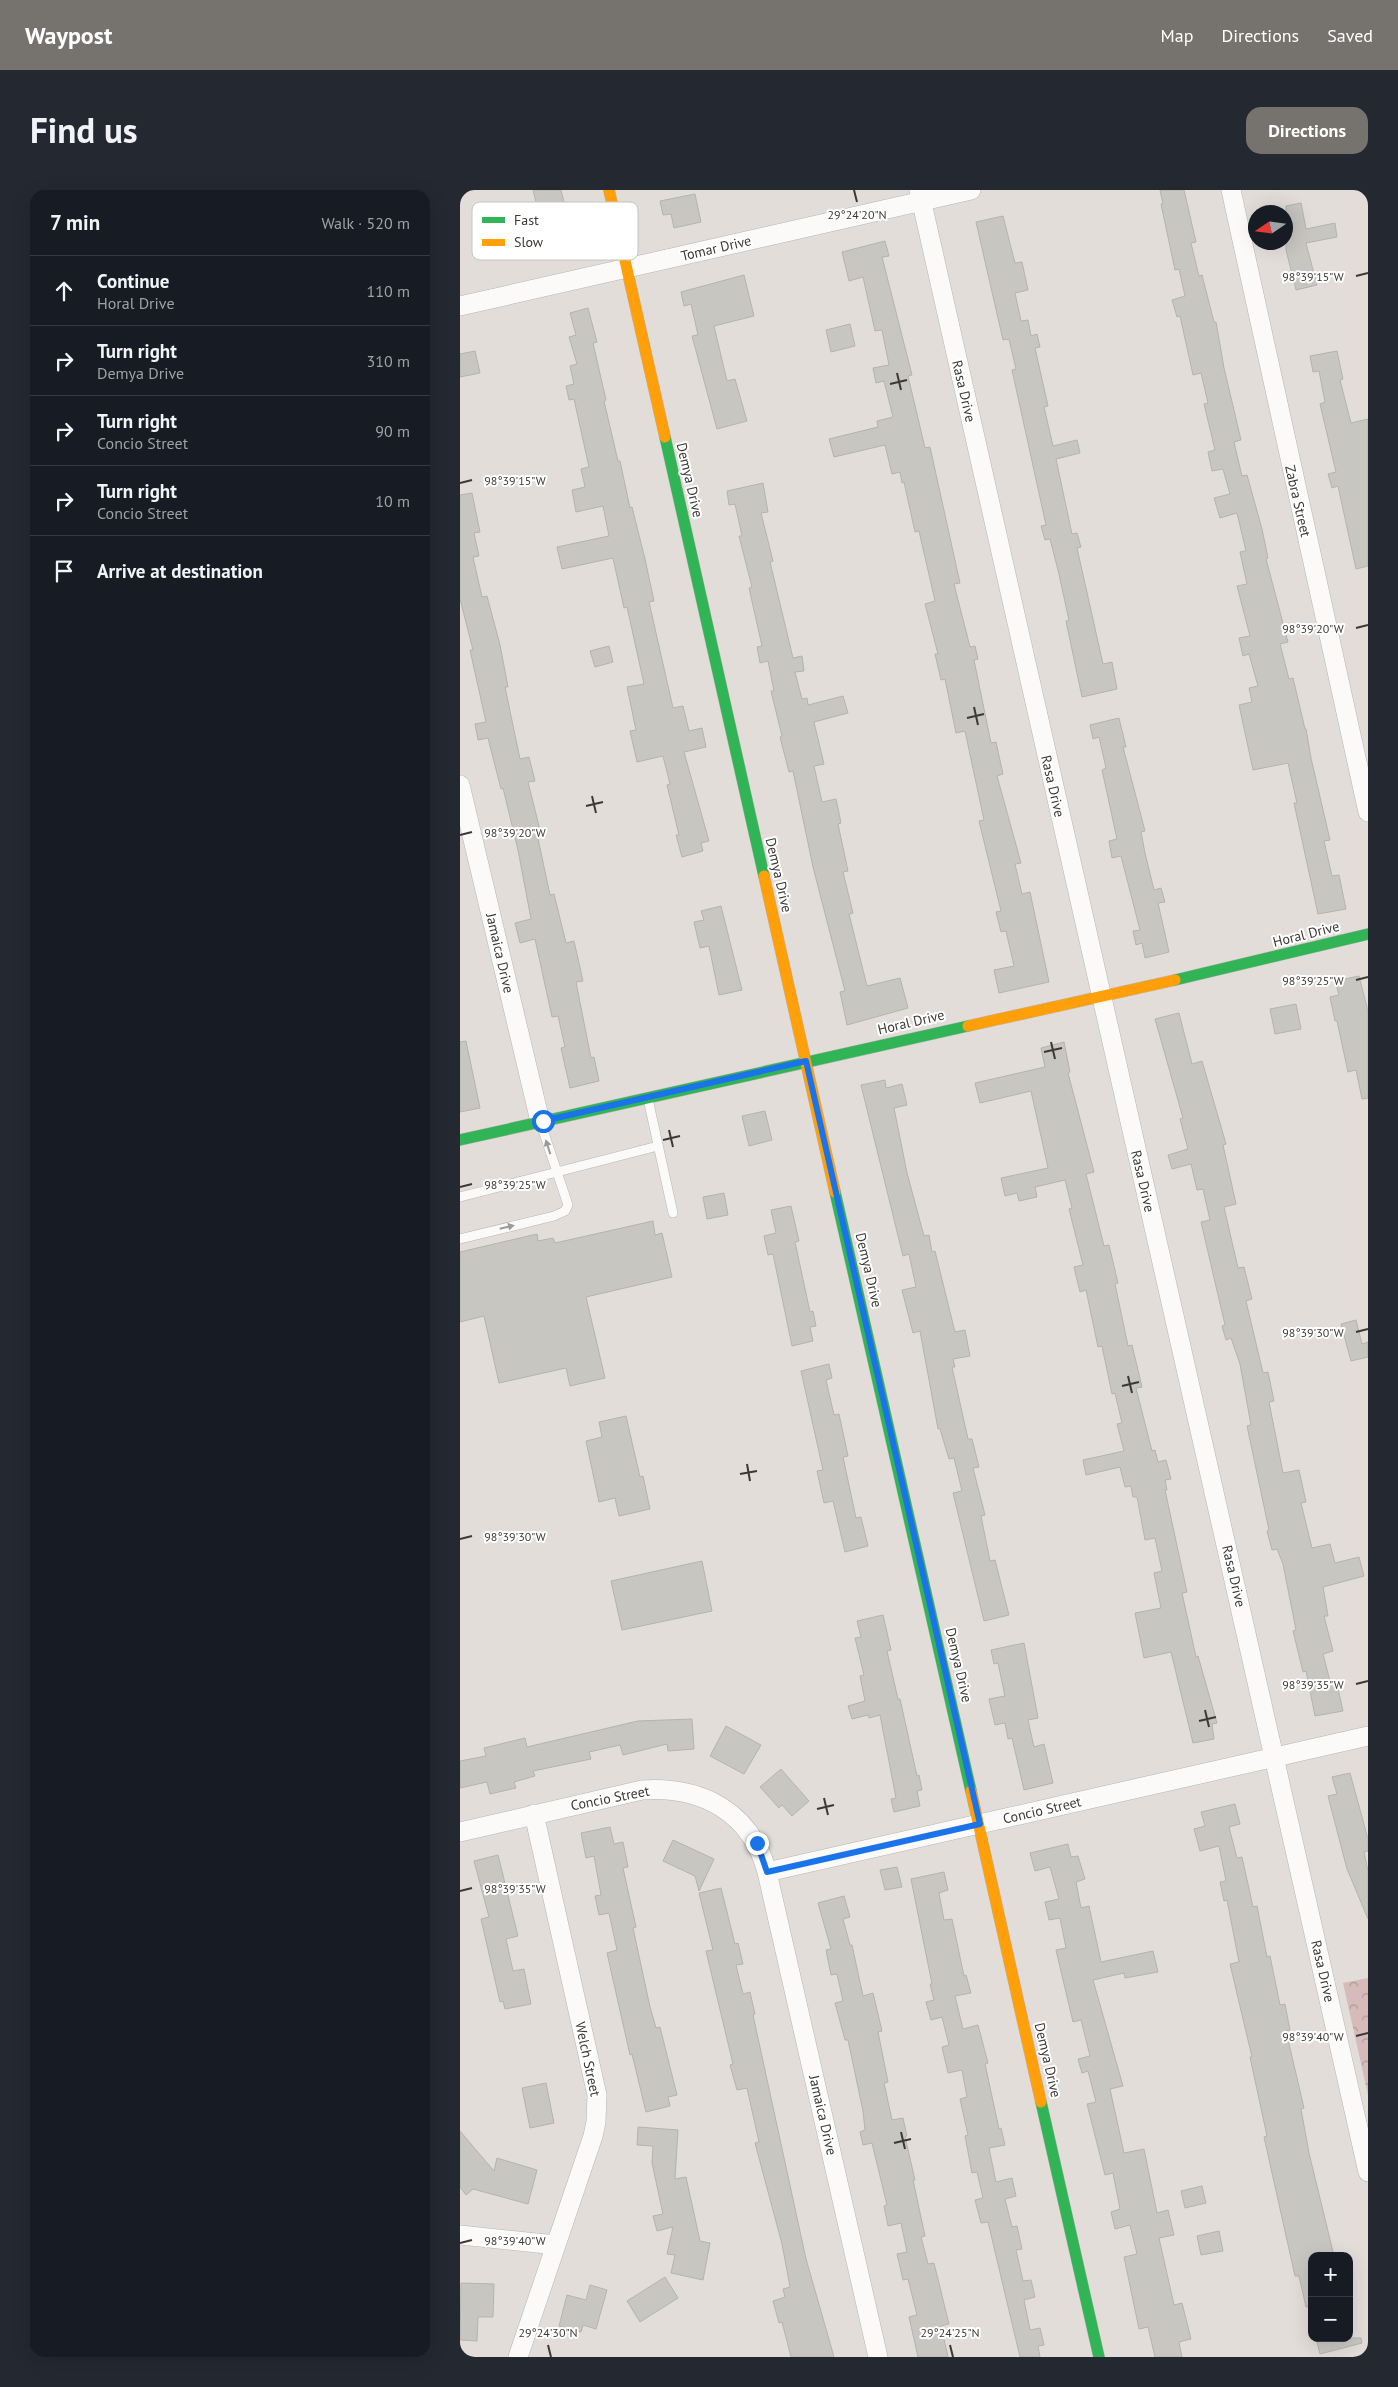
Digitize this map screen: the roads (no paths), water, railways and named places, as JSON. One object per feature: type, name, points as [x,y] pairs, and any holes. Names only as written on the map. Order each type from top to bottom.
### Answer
[{"type":"street","name":"Tomar Drive","points":[[460,306],[626,268],[920,196],[971,190]]},
{"type":"street","name":"Zabra Street","points":[[1231,190],[1368,812]]},
{"type":"street","name":"Rasa Drive","points":[[920,196],[1276,1757],[1368,2172]]},
{"type":"street","name":"Demya Drive","points":[[624,260],[980,1824],[1099,2357]]},
{"type":"street","name":"Jamaica Drive","points":[[460,784],[540,1121]]},
{"type":"street","name":"Horal Drive","points":[[460,1140],[1303,951],[1368,934]]},
{"type":"street","name":"Concio Street","points":[[460,1832],[642,1790],[664,1788],[687,1792],[709,1800],[729,1812],[746,1828],[757,1843],[767,1872],[1368,1736]]},
{"type":"street","name":"Welch Street","points":[[518,2357],[593,2136],[596,2122],[597,2095],[534,1814]]},
{"type":"street","name":"Jamaica Drive","points":[[767,1872],[878,2357]]},
{"type":"street","points":[[460,2235],[556,2246]]},
{"type":"lane","points":[[648,1097],[673,1213]]},
{"type":"lane","points":[[460,1238],[554,1216],[565,1211],[568,1206],[540,1121]]},
{"type":"lane","points":[[460,1196],[658,1146]]}]
